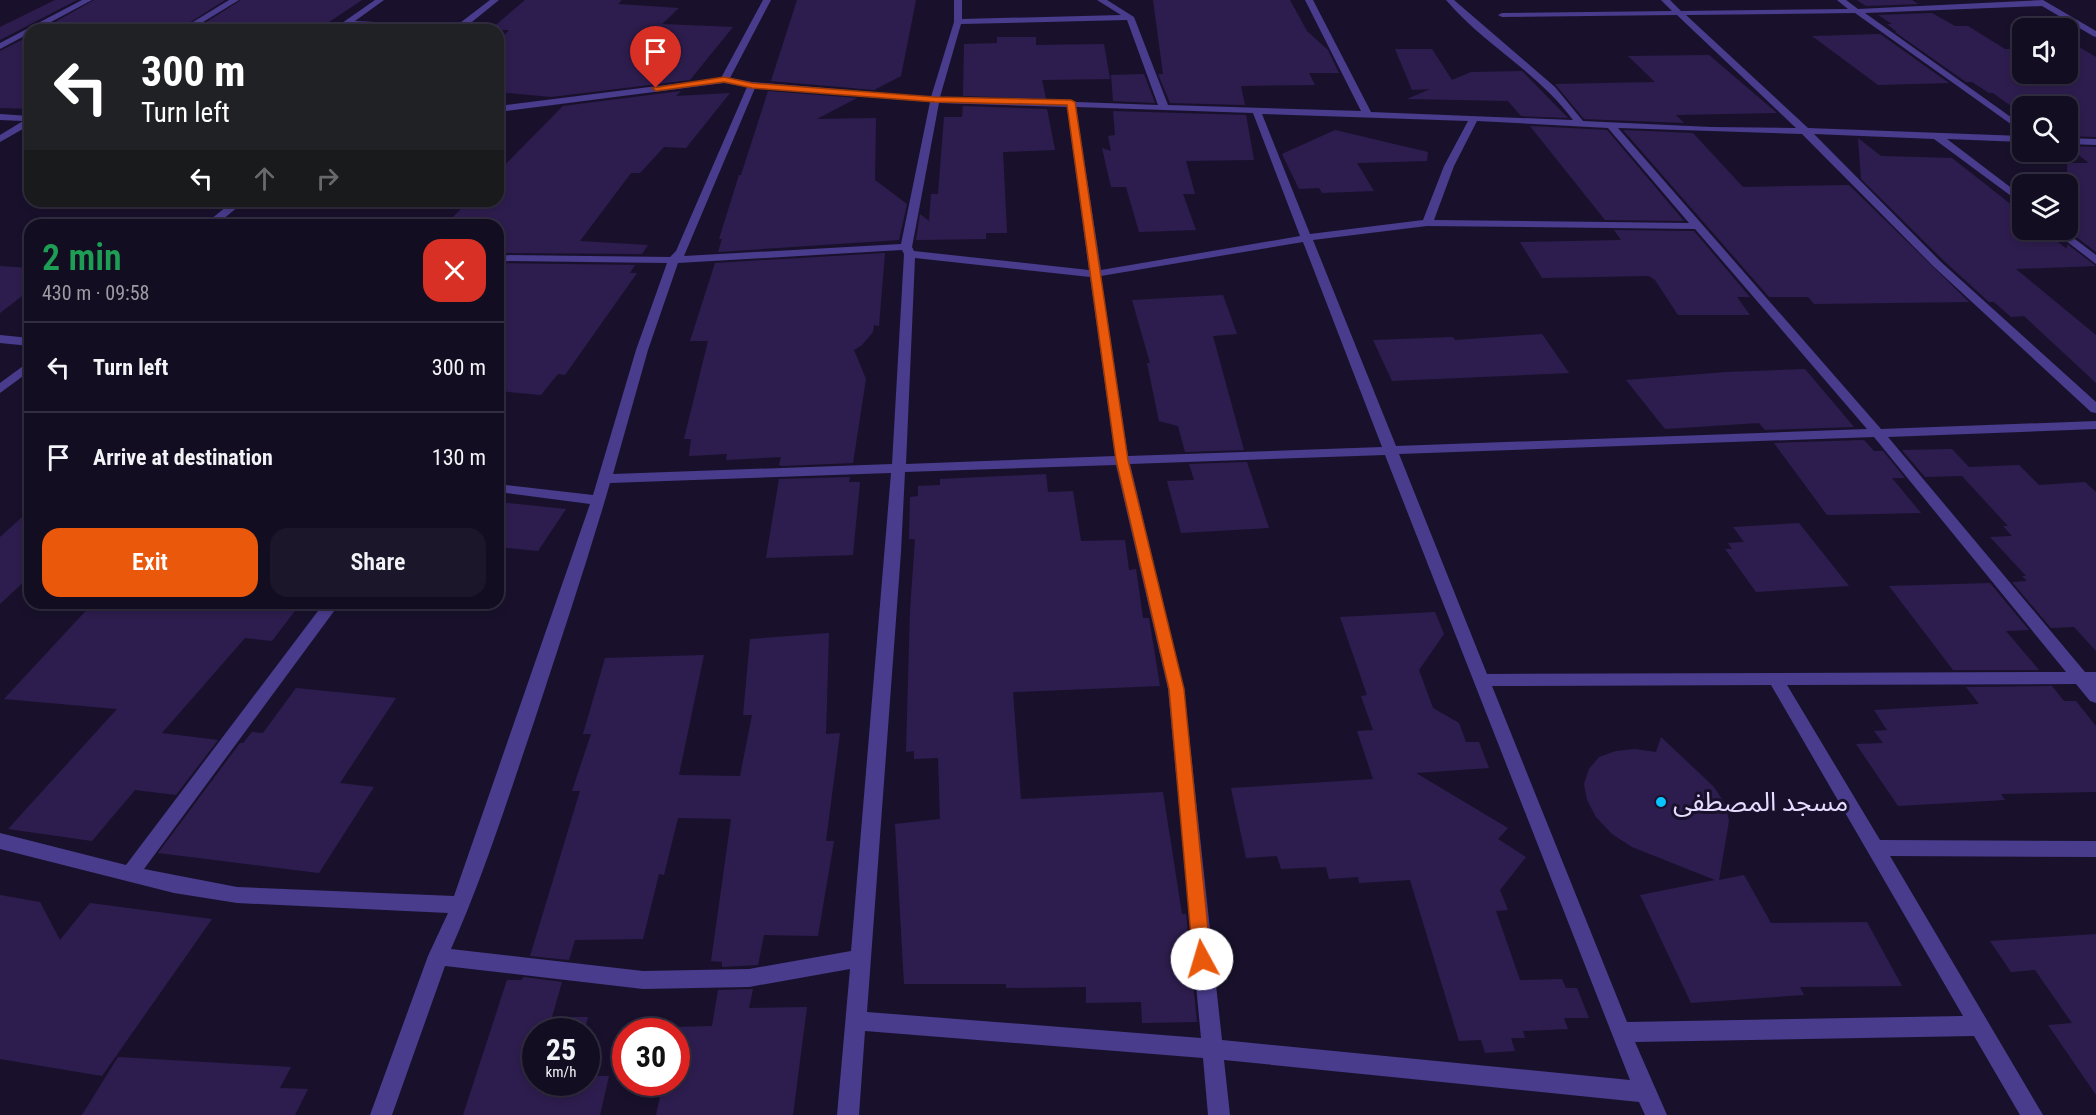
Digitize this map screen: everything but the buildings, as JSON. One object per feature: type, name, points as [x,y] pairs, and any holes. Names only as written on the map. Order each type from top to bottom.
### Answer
[{"type":"street","points":[[42,24],[88,0]]},
{"type":"street","points":[[194,24],[235,0]]},
{"type":"street","points":[[346,23],[380,0]]},
{"type":"street","points":[[465,24],[495,0]]},
{"type":"street","points":[[724,80],[768,0]]},
{"type":"street","points":[[848,1115],[893,564],[908,250],[935,100],[958,22],[958,0]]},
{"type":"street","points":[[1101,0],[1130,17],[1164,107]]},
{"type":"street","points":[[1309,0],[1367,114]]},
{"type":"street","points":[[1450,0],[1484,35],[1550,84],[1581,125]]},
{"type":"street","points":[[1665,0],[1805,131],[1937,264],[2096,409]]},
{"type":"street","points":[[1841,0],[2012,122]]},
{"type":"street","points":[[1502,15],[1856,11],[2041,2],[2096,34]]},
{"type":"street","points":[[958,22],[1130,17]]},
{"type":"street","points":[[346,23],[362,24]]},
{"type":"street","points":[[0,46],[24,33]]},
{"type":"street","points":[[504,109],[724,80],[752,85],[935,100],[1071,102],[1474,118],[1612,127],[2012,139]]},
{"type":"street","points":[[381,1115],[438,956],[461,905],[598,500],[642,350],[674,259],[681,253],[752,85]]},
{"type":"street","points":[[1071,102],[1122,460],[1176,689],[1219,1115]]},
{"type":"street","points":[[1256,110],[1620,1032],[1656,1115]]},
{"type":"street","points":[[0,117],[24,119]]},
{"type":"street","points":[[1427,223],[1449,166],[1474,118]]},
{"type":"street","points":[[0,139],[24,124]]},
{"type":"street","points":[[1612,127],[2089,678],[2096,697]]},
{"type":"street","points":[[1935,135],[2012,193]]},
{"type":"street","points":[[2078,141],[2096,142]]},
{"type":"street","points":[[217,219],[232,207]]},
{"type":"street","points":[[504,258],[585,262],[908,250],[1096,274],[1305,238],[1427,223],[1699,226]]},
{"type":"street","points":[[2070,240],[2096,261]]},
{"type":"street","points":[[0,339],[24,341]]},
{"type":"street","points":[[0,389],[24,370]]},
{"type":"street","points":[[603,479],[1876,431],[2096,425]]},
{"type":"street","points":[[504,489],[598,500]]},
{"type":"street","points":[[130,874],[328,609]]},
{"type":"street","points":[[1480,680],[2089,678]]},
{"type":"street","points":[[1776,680],[2032,1115]]},
{"type":"street","points":[[0,841],[174,885],[237,895],[461,905]]},
{"type":"street","points":[[1875,848],[2096,849]]},
{"type":"street","points":[[438,956],[643,980],[749,978],[860,958]]},
{"type":"street","points":[[856,1021],[1211,1049],[1647,1092]]},
{"type":"street","points":[[1620,1032],[1980,1026]]},
{"type":"place","name":"مسجد المصطفى","points":[[1661,802]]},
{"type":"route","points":[[656,88],[724,80],[752,85],[935,100],[1071,102],[1122,460],[1176,689],[1202,959]]}]
